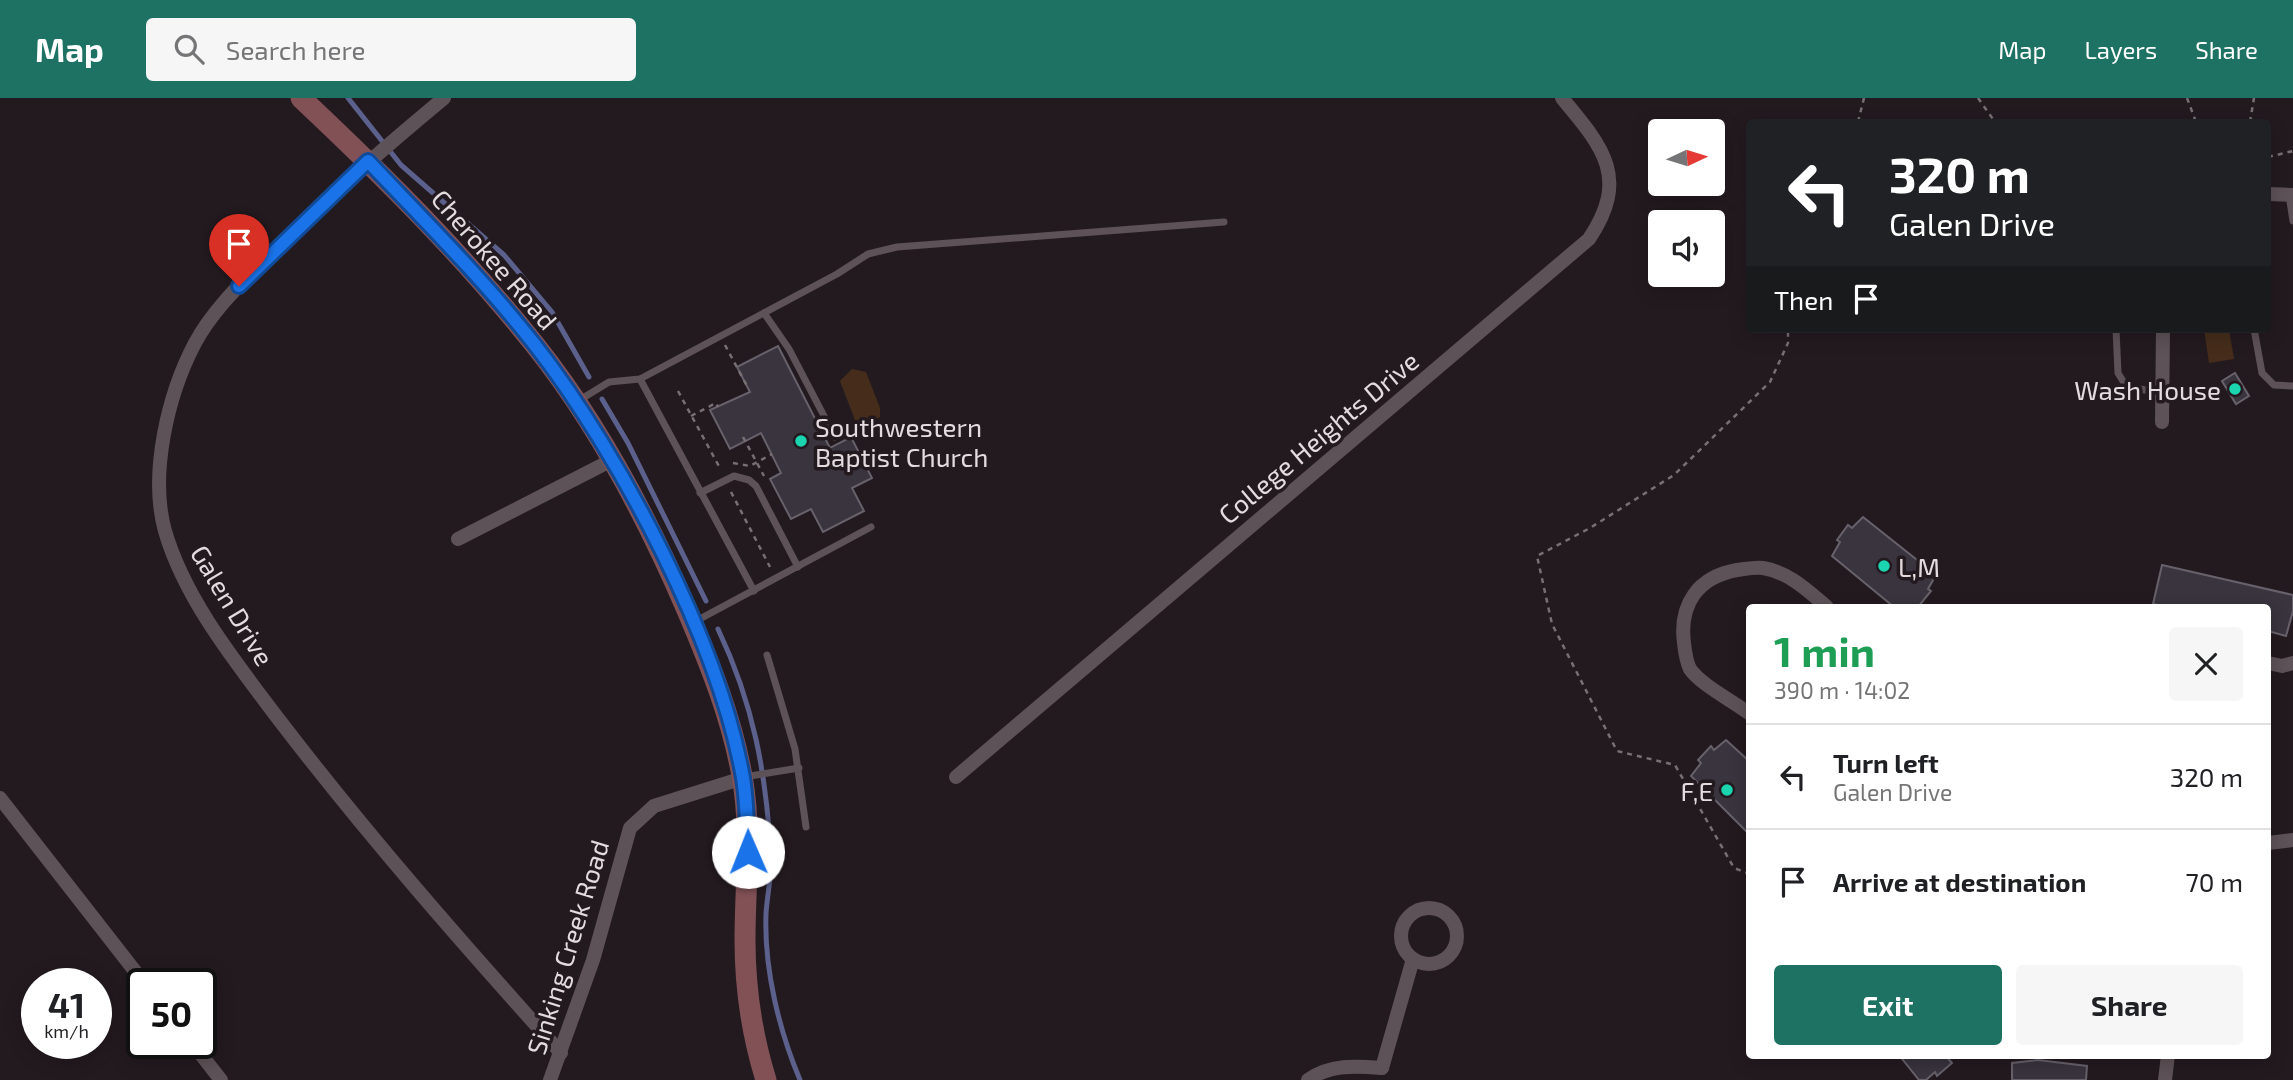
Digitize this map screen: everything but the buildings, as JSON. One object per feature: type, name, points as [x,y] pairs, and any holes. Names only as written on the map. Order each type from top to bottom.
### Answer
[{"type":"main road","name":"Cherokee Road","points":[[301,98],[368,161],[489,290],[536,346],[612,460],[649,530],[692,623],[721,696],[743,778],[747,834],[746,973],[751,1018],[766,1080]]},
{"type":"street","name":"Galen Drive","points":[[444,98],[368,161],[220,306],[195,344],[168,419],[160,453],[159,490],[164,528],[193,594],[253,685],[345,806],[561,1053]]},
{"type":"street","name":"College Heights Drive","points":[[956,777],[1589,239],[1602,219],[1611,177],[1599,144],[1562,98]]},
{"type":"street","points":[[2271,194],[2291,194]]},
{"type":"street","points":[[2162,422],[2163,333]]},
{"type":"street","points":[[458,539],[612,460]]},
{"type":"street","points":[[1746,711],[1696,677],[1688,665],[1683,633],[1684,611],[1701,584],[1722,573],[1763,568],[1794,579],[1823,604]]},
{"type":"street","points":[[2271,664],[2282,666],[2293,663]]},
{"type":"street","name":"Sinking Creek Road","points":[[550,1080],[593,960],[630,828],[654,806],[743,778]]},
{"type":"street","points":[[0,798],[133,968]]},
{"type":"street","points":[[2271,843],[2293,839]]},
{"type":"street","points":[[1308,1080],[1317,1074],[1348,1066],[1384,1074],[1413,959],[1401,941],[1406,919],[1424,908],[1446,913],[1457,931],[1452,952],[1434,964],[1413,959]]},
{"type":"street","points":[[205,1059],[221,1080]]},
{"type":"street","points":[[2165,1080],[2168,1059]]},
{"type":"lane","points":[[2291,194],[2293,220]]},
{"type":"lane","points":[[574,403],[609,382],[640,379],[868,254],[897,247],[1224,222]]},
{"type":"lane","points":[[764,313],[789,349],[835,437]]},
{"type":"lane","points":[[2116,333],[2118,373],[2126,386],[2144,390],[2162,389]]},
{"type":"lane","points":[[2255,333],[2262,373],[2274,385],[2293,386]]},
{"type":"lane","points":[[640,379],[754,591]]},
{"type":"lane","points":[[700,493],[734,475],[749,480],[756,486],[797,567]]},
{"type":"lane","points":[[692,623],[871,527]]},
{"type":"lane","points":[[767,655],[799,768],[806,827]]},
{"type":"lane","points":[[743,778],[799,768]]},
{"type":"path","points":[[1859,119],[1864,98]]},
{"type":"path","points":[[1978,98],[1993,119]]},
{"type":"path","points":[[2187,98],[2195,119]]},
{"type":"path","points":[[2250,119],[2254,98]]},
{"type":"path","points":[[2271,156],[2293,151]]},
{"type":"path","points":[[1746,872],[1734,868],[1675,765],[1617,751],[1552,624],[1537,556],[1590,528],[1674,475],[1770,382],[1788,343],[1788,333]]},
{"type":"path","points":[[721,336],[747,386]]},
{"type":"path","points":[[678,391],[776,579]]},
{"type":"path","points":[[691,416],[716,403],[718,407]]},
{"type":"path","points":[[743,437],[767,481]]},
{"type":"path","points":[[720,471],[735,462],[750,466],[772,454]]},
{"type":"shaded area","points":[[2205,333],[2230,333],[2234,359],[2209,363]]},
{"type":"shaded area","points":[[852,369],[866,372],[880,408],[880,417],[874,420],[875,423],[855,420],[840,381]]},
{"type":"waterway","points":[[348,98],[401,165],[504,255],[552,312],[589,377]]},
{"type":"waterway","points":[[602,399],[628,443],[706,601]]},
{"type":"waterway","points":[[718,629],[741,685],[762,768],[771,856],[766,914],[770,978],[779,1020],[800,1080]]},
{"type":"place","name":"Wash House","points":[[2235,389]]},
{"type":"place","name":"Southwestern Baptist Church","points":[[801,441]]},
{"type":"place","name":"L,M","points":[[1884,566]]},
{"type":"place","name":"F,E","points":[[1727,790]]},
{"type":"route","points":[[239,286],[337,188],[368,161],[441,236],[536,346],[612,460],[634,500],[674,581],[721,696],[743,778],[748,852]]}]
